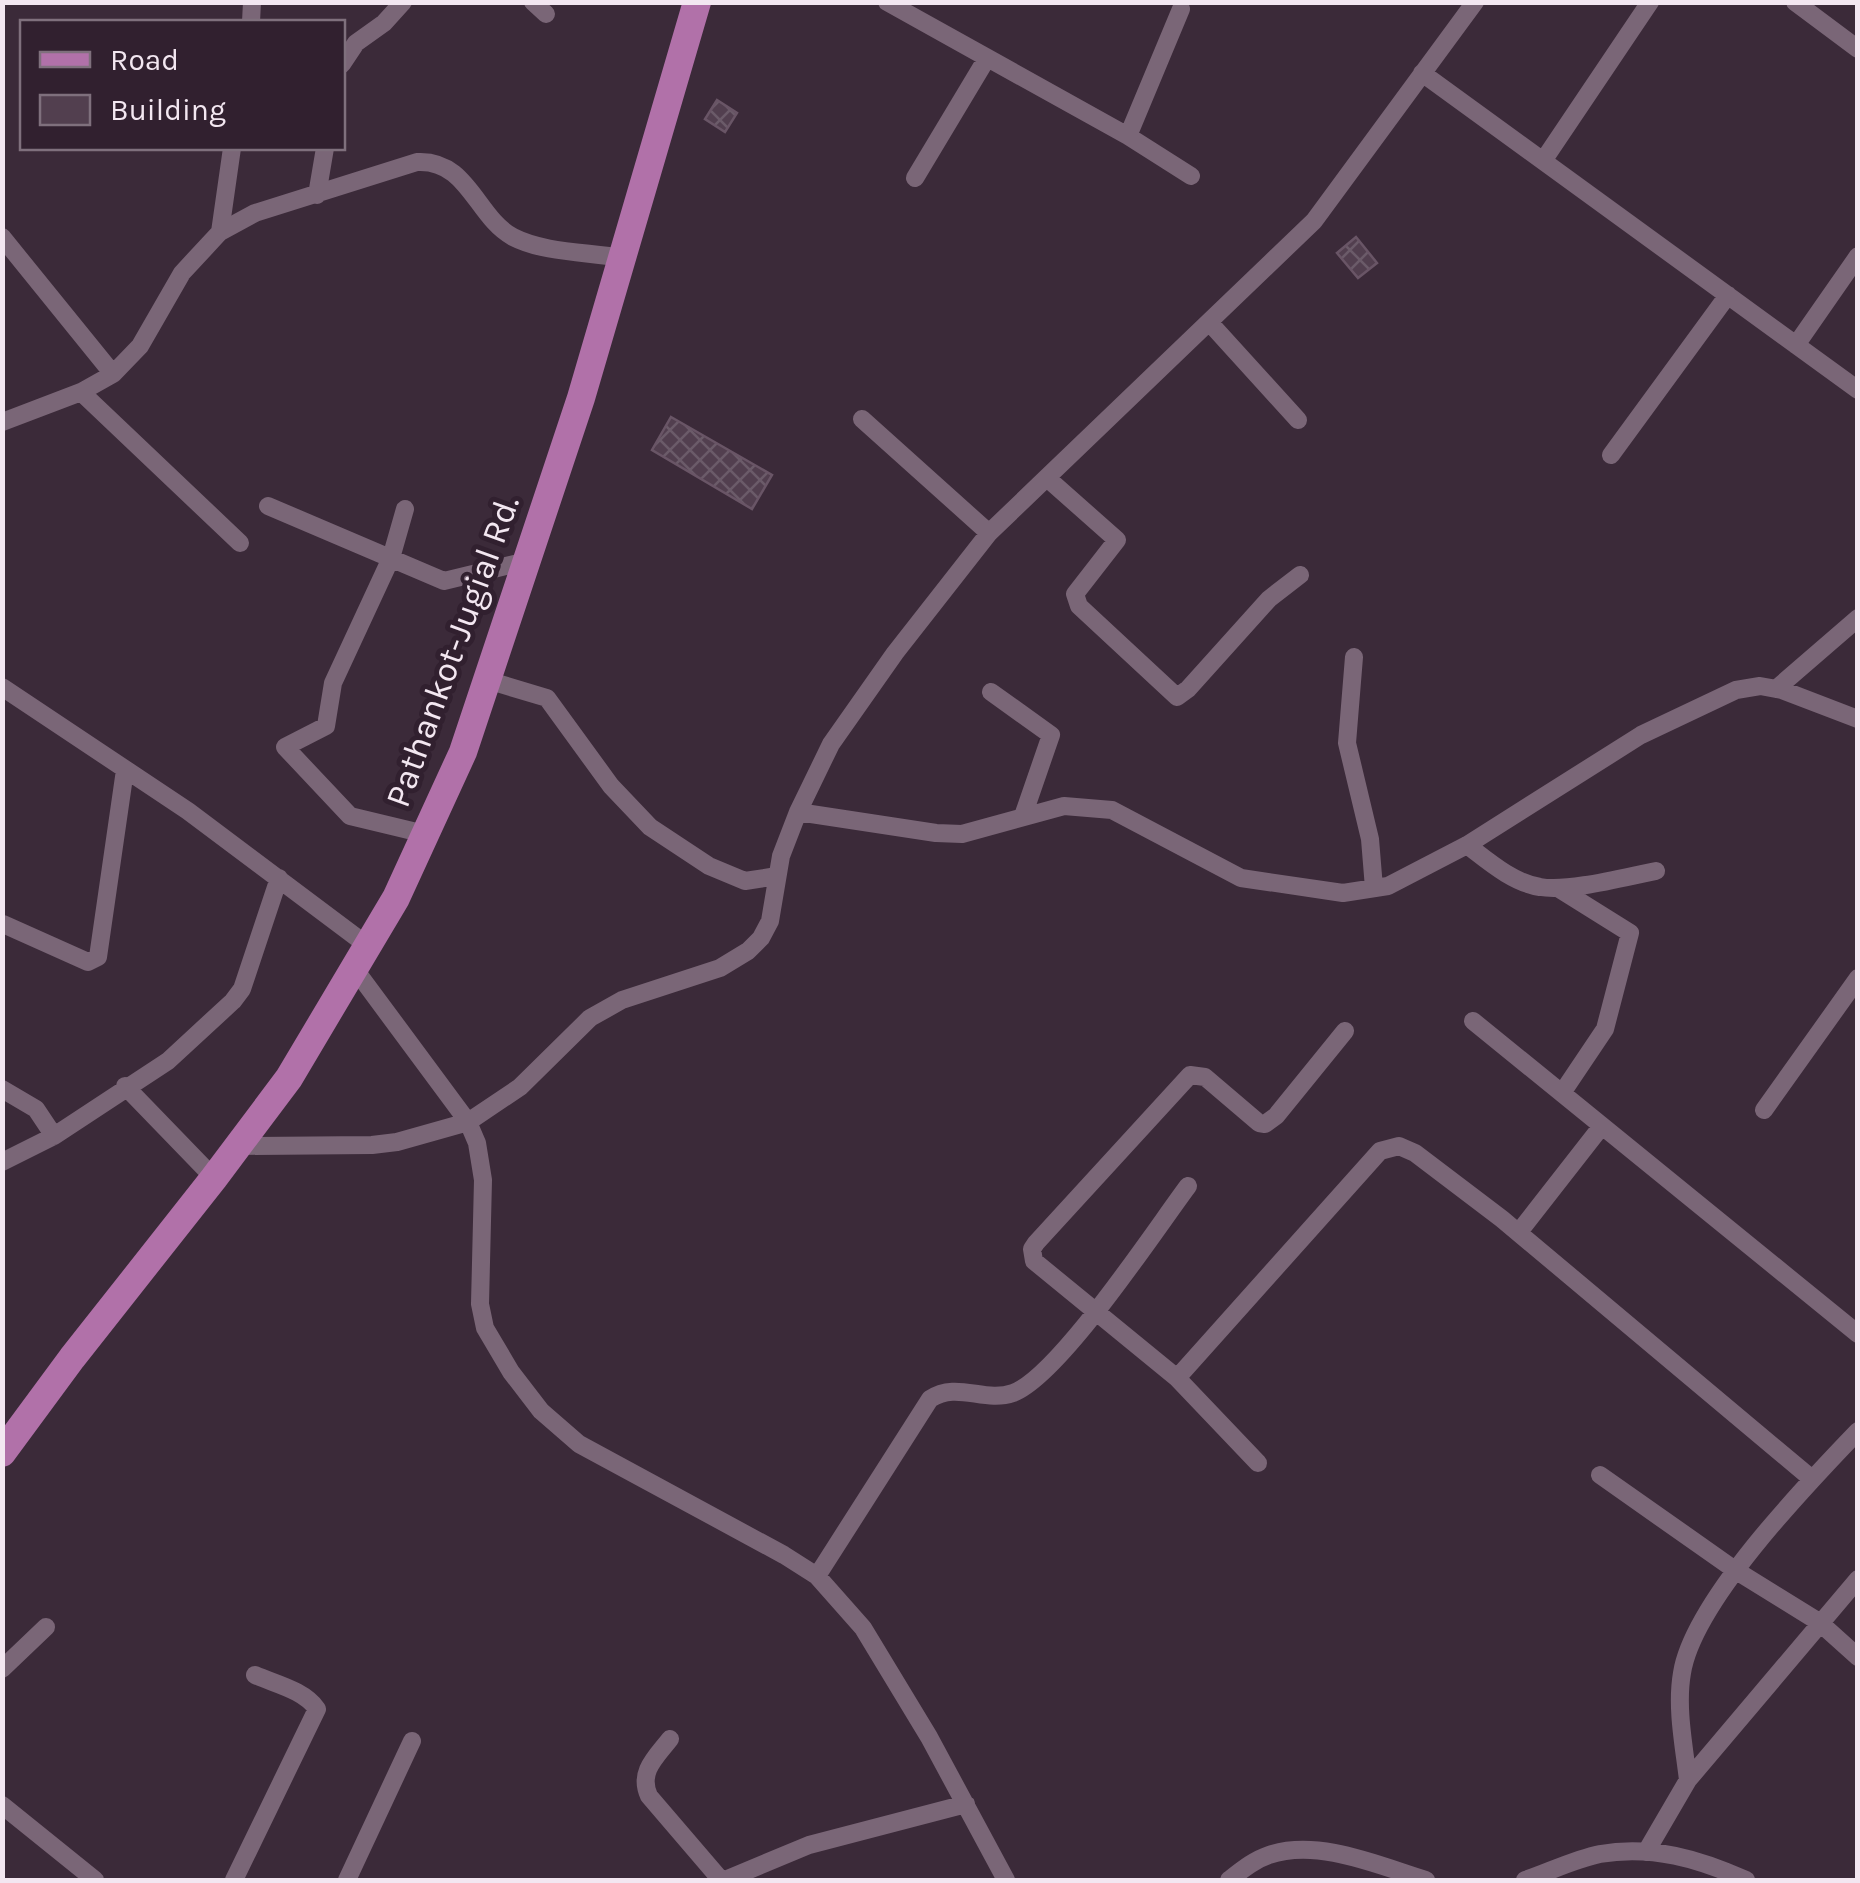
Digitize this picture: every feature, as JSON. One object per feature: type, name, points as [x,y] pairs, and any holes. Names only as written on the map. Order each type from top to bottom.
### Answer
[{"type":"main road","name":"Pathankot-Jugial Rd.","points":[[2,1453],[288,1078],[396,898],[464,752],[582,398],[697,2]]},
{"type":"street","points":[[345,60],[356,43],[384,24],[402,2]]},
{"type":"street","points":[[887,2],[1128,136],[1192,176]]},
{"type":"street","points":[[238,1146],[384,1144],[468,1122],[528,1080],[590,1018],[622,1000],[736,961],[766,930],[788,833],[831,744],[989,533],[1314,221],[1475,2]]},
{"type":"street","points":[[1543,162],[1650,2]]},
{"type":"street","points":[[1800,4],[1858,49]]},
{"type":"street","points":[[1128,136],[1180,10]]},
{"type":"street","points":[[916,178],[986,58]]},
{"type":"street","points":[[1422,73],[1858,390]]},
{"type":"street","points":[[220,232],[232,150]]},
{"type":"street","points":[[317,195],[326,150]]},
{"type":"street","points":[[2,422],[81,392],[113,374],[140,346],[182,273],[220,232],[255,213],[417,162],[432,161],[454,173],[494,220],[526,243],[622,258]]},
{"type":"street","points":[[2,237],[113,374]]},
{"type":"street","points":[[1796,345],[1858,256]]},
{"type":"street","points":[[1610,456],[1728,295]]},
{"type":"street","points":[[1209,322],[1298,420]]},
{"type":"street","points":[[81,392],[240,543]]},
{"type":"street","points":[[862,419],[989,533]]},
{"type":"street","points":[[1047,478],[1118,540],[1074,594],[1079,606],[1177,696],[1188,689],[1269,599],[1300,576]]},
{"type":"street","points":[[268,506],[444,581],[526,561]]},
{"type":"street","points":[[405,510],[391,558],[333,683],[326,726],[285,747],[350,816],[426,834]]},
{"type":"street","points":[[1776,689],[1858,618]]},
{"type":"street","points":[[1354,658],[1346,742],[1370,839],[1374,888]]},
{"type":"street","points":[[487,680],[547,698],[611,786],[650,827],[709,866],[745,881],[777,876]]},
{"type":"street","points":[[798,812],[962,834],[1064,806],[1112,810],[1241,878],[1344,893],[1388,886],[1466,845],[1641,735],[1736,690],[1760,686],[1776,689],[1858,719]]},
{"type":"street","points":[[2,688],[188,811],[279,878],[361,957],[468,1122],[477,1143],[483,1180],[480,1304],[485,1328],[512,1372],[542,1411],[579,1444],[817,1576],[863,1628],[1006,1880]]},
{"type":"street","points":[[991,692],[1051,735],[1023,816]]},
{"type":"street","points":[[3,924],[94,962],[101,948],[124,770]]},
{"type":"street","points":[[1466,845],[1500,870],[1540,888],[1656,872]]},
{"type":"street","points":[[2,1162],[54,1136],[168,1061],[233,1002],[248,974],[279,878]]},
{"type":"street","points":[[1558,888],[1630,933],[1604,1029],[1562,1093]]},
{"type":"street","points":[[1764,1110],[1858,978]]},
{"type":"street","points":[[1473,1022],[1858,1334]]},
{"type":"street","points":[[1258,1462],[1177,1378],[1034,1260],[1032,1249],[1190,1076],[1204,1077],[1266,1124],[1345,1031]]},
{"type":"street","points":[[125,1086],[214,1178]]},
{"type":"street","points":[[2,1090],[36,1108],[54,1136]]},
{"type":"street","points":[[1519,1232],[1602,1127]]},
{"type":"street","points":[[1177,1378],[1380,1151],[1399,1146],[1519,1232],[1812,1479]]},
{"type":"street","points":[[817,1576],[930,1399],[948,1390],[1002,1395],[1035,1380],[1096,1311],[1188,1186]]},
{"type":"street","points":[[1688,1780],[1681,1712],[1682,1672],[1700,1628],[1735,1570],[1812,1479],[1855,1437]]},
{"type":"street","points":[[1600,1476],[1735,1570],[1819,1622],[1858,1657]]},
{"type":"street","points":[[1646,1852],[1688,1780],[1858,1578]]},
{"type":"street","points":[[2,1668],[46,1627]]},
{"type":"street","points":[[234,1880],[317,1709],[308,1699],[255,1675]]},
{"type":"street","points":[[670,1739],[645,1773],[644,1785],[649,1796],[723,1880],[809,1845],[966,1804]]},
{"type":"street","points":[[346,1880],[412,1740]]},
{"type":"street","points":[[2,1805],[95,1880]]},
{"type":"street","points":[[1229,1880],[1273,1853],[1300,1850],[1339,1855],[1426,1880]]},
{"type":"street","points":[[1525,1880],[1599,1854],[1646,1852],[1683,1856],[1746,1880]]},
{"type":"building","points":[[717,100],[737,113],[725,132],[705,119]]},
{"type":"building","points":[[1356,237],[1377,263],[1358,278],[1337,253]]},
{"type":"building","points":[[671,417],[772,475],[752,509],[652,450]]}]
